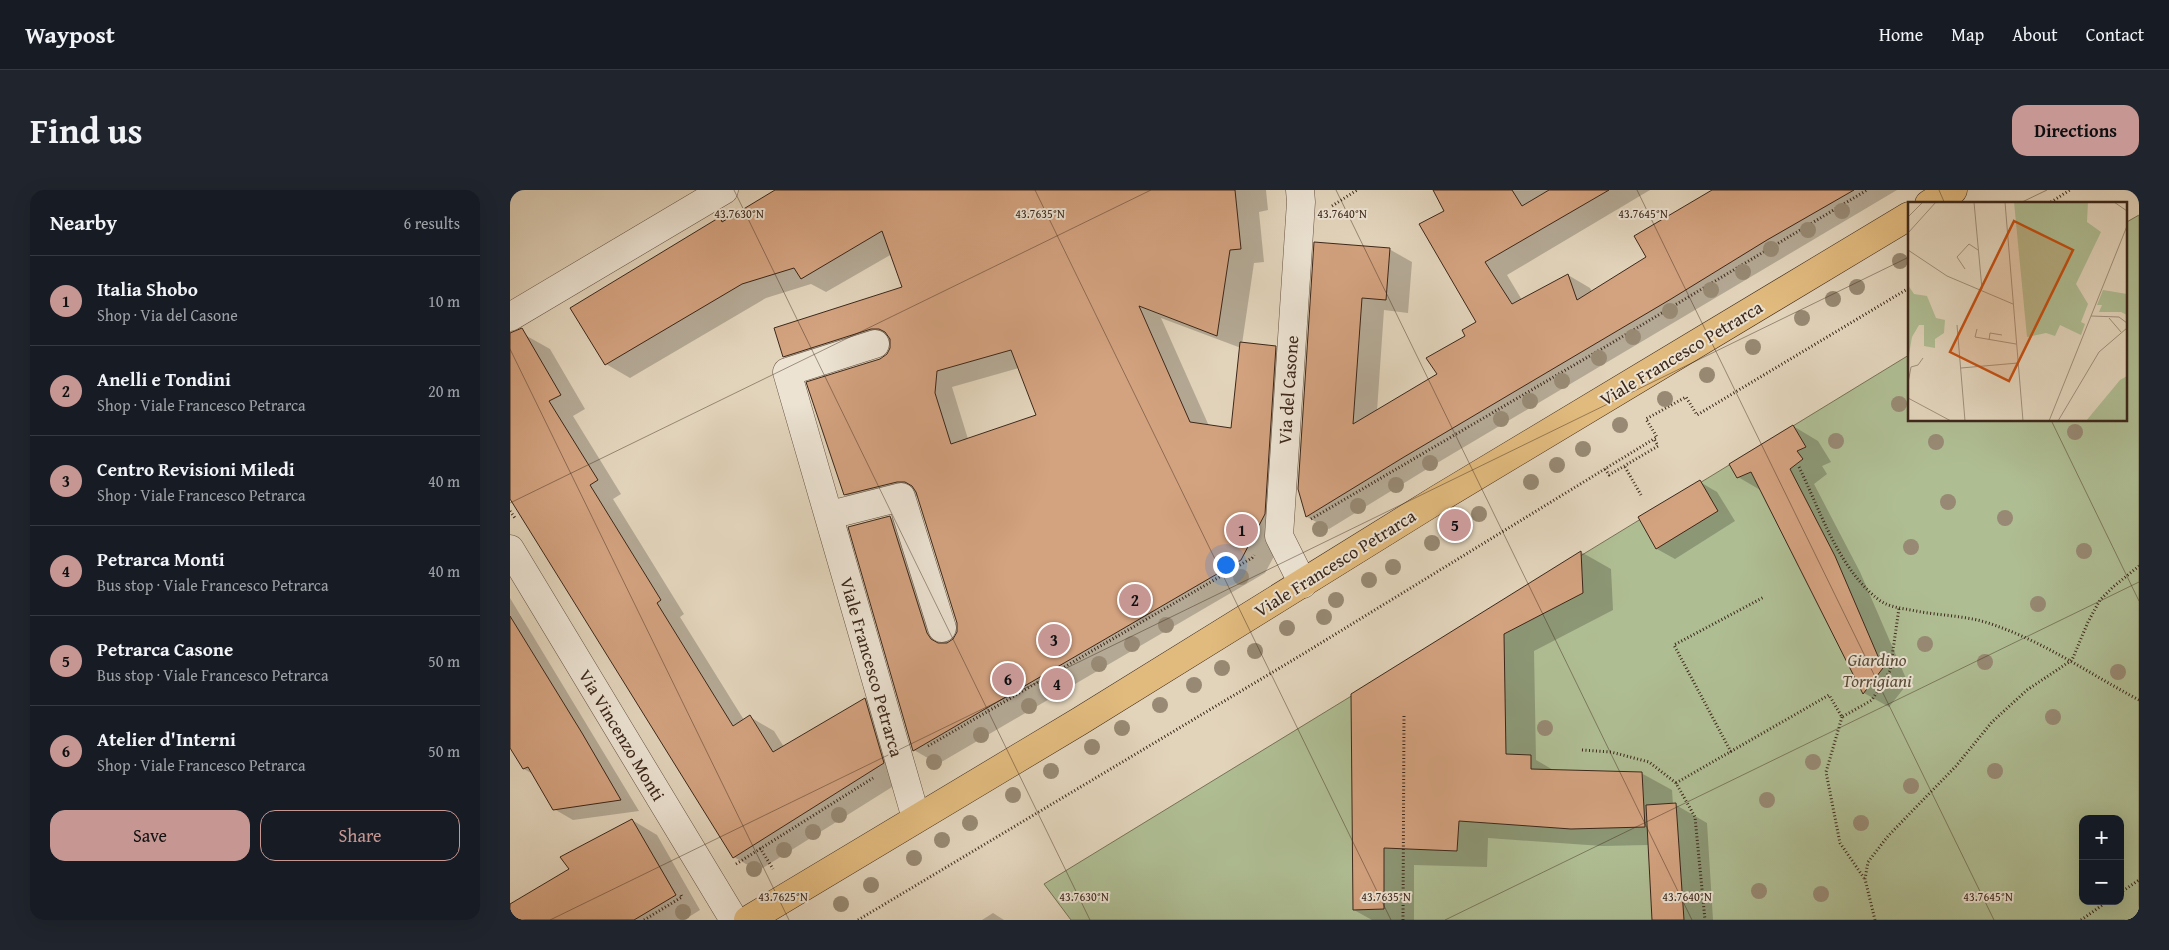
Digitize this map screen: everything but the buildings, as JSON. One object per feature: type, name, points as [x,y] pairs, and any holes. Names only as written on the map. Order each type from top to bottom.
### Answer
[{"type":"main road","points":[[1932,202],[1953,190]]},
{"type":"main road","name":"Viale Francesco Petrarca","points":[[748,920],[1080,721],[1438,499],[1908,217]]},
{"type":"street","points":[[510,317],[724,190]]},
{"type":"street","name":"Via del Casone","points":[[1303,584],[1279,536],[1307,194]]},
{"type":"street","name":"Viale Francesco Petrarca","points":[[875,344],[788,372],[916,818]]},
{"type":"street","points":[[830,515],[901,497],[942,628]]},
{"type":"street","name":"Via Vincenzo Monti","points":[[510,549],[734,920]]},
{"type":"path","points":[[1307,522],[1867,190]]},
{"type":"path","points":[[2051,202],[2070,190]]},
{"type":"path","points":[[858,920],[1303,654],[1654,439],[1657,437],[1646,419],[1650,416],[1686,397],[1697,415],[1908,289]]},
{"type":"path","points":[[1605,469],[1609,475],[1658,446],[1654,439]]},
{"type":"path","points":[[1625,466],[1641,494]]},
{"type":"path","points":[[1799,467],[1833,540],[1850,569],[1880,600],[1891,607],[1992,624],[2033,640],[2072,660],[2139,700]]},
{"type":"path","points":[[729,868],[899,763],[1252,558],[1257,549]]},
{"type":"path","points":[[1865,879],[1868,862],[1888,836],[1956,766],[1992,722],[2027,690],[2072,660],[2088,622],[2100,600],[2113,586],[2139,566]]},
{"type":"path","points":[[1731,752],[1674,645],[1764,597]]},
{"type":"path","points":[[1875,920],[1865,879],[1840,843],[1826,772],[1842,717],[1872,700],[1890,671],[1899,608]]},
{"type":"path","points":[[1676,783],[1829,695],[1842,717]]},
{"type":"path","points":[[1403,920],[1404,715]]},
{"type":"path","points":[[1582,750],[1611,752],[1648,762],[1676,783],[1695,817],[1706,920]]},
{"type":"path","points":[[2124,890],[2139,880]]},
{"type":"path","points":[[644,920],[682,897]]},
{"type":"path","points":[[2081,920],[2102,905]]},
{"type":"green space","name":"Giardino Torrigiani","points":[[2139,215],[2139,920],[1071,920],[1044,884],[1908,356],[1908,421],[2126,421],[2126,222]]},
{"type":"place","name":"Petrarca Casone","points":[[1455,525]]},
{"type":"place","name":"Italia Shobo","points":[[1242,530]]},
{"type":"place","name":"Anelli e Tondini","points":[[1135,600]]},
{"type":"place","name":"Centro Revisioni Miledi","points":[[1054,640]]},
{"type":"place","name":"Atelier d'Interni","points":[[1008,679]]},
{"type":"place","name":"Petrarca Monti","points":[[1057,684]]}]
